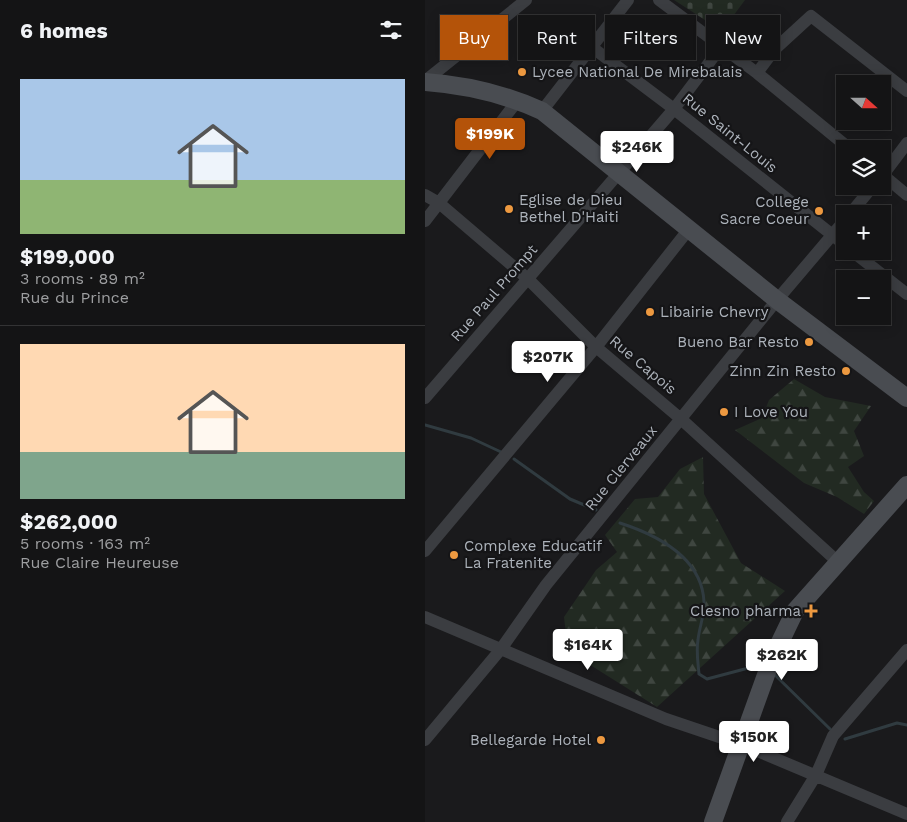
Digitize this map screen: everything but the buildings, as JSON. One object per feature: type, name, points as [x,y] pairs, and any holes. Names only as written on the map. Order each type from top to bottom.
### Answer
[{"type":"main road","points":[[425,82],[480,89],[518,100],[542,111],[777,300],[906,394]]},
{"type":"main road","points":[[713,822],[743,745],[771,661],[795,611],[907,485]]},
{"type":"street","points":[[425,82],[526,0]]},
{"type":"street","points":[[595,45],[628,0]]},
{"type":"street","points":[[659,0],[706,35]]},
{"type":"street","points":[[757,73],[775,49],[811,16],[907,91]]},
{"type":"street","name":"Rue Saint-Louis","points":[[595,49],[674,108],[836,238]]},
{"type":"street","points":[[542,111],[583,60]]},
{"type":"street","name":"Rue Paul Prompt","points":[[425,398],[674,108],[711,60]]},
{"type":"street","points":[[739,60],[839,140]]},
{"type":"street","points":[[425,221],[518,100]]},
{"type":"street","points":[[891,164],[907,143]]},
{"type":"street","points":[[891,182],[907,195]]},
{"type":"street","name":"Rue Capois","points":[[425,195],[439,203],[528,278],[596,347],[681,419],[838,562]]},
{"type":"street","points":[[857,205],[866,195]]},
{"type":"street","points":[[425,551],[596,347],[689,229]]},
{"type":"street","name":"Rue Clerveaux","points":[[425,740],[501,649],[546,585],[777,300],[836,230]]},
{"type":"street","points":[[864,260],[907,294]]},
{"type":"street","points":[[425,617],[666,719],[743,745],[907,814]]},
{"type":"street","points":[[787,822],[816,775],[833,736],[907,650]]},
{"type":"green space","points":[[674,0],[745,0],[734,15],[706,15],[706,21]]},
{"type":"green space","points":[[794,379],[825,397],[871,406],[854,431],[864,456],[848,467],[864,492],[874,501],[864,514],[837,497],[804,483],[735,430],[762,418],[769,400]]},
{"type":"green space","points":[[703,457],[704,494],[741,563],[785,591],[657,707],[568,651],[564,617],[596,570],[617,552],[605,535],[635,499],[658,497],[680,469]]},
{"type":"waterway","points":[[425,425],[471,438],[501,452]]},
{"type":"waterway","points":[[514,459],[570,499],[596,510]]},
{"type":"waterway","points":[[620,523],[662,541],[686,560],[695,572],[701,586],[704,602],[697,644],[699,674],[707,679],[756,666],[763,668]]},
{"type":"waterway","points":[[773,673],[830,729]]},
{"type":"waterway","points":[[845,739],[897,723],[907,725]]},
{"type":"place","name":"Lycee National De Mirebalais","points":[[522,72]]},
{"type":"place","name":"Eglise de Dieu Bethel D'Haiti","points":[[509,209]]},
{"type":"place","name":"College Sacre Coeur","points":[[819,211]]},
{"type":"place","name":"Libairie Chevry","points":[[650,312]]},
{"type":"place","name":"Bueno Bar Resto","points":[[809,342]]},
{"type":"place","name":"Zinn Zin Resto","points":[[846,371]]},
{"type":"place","name":"I Love You","points":[[724,412]]},
{"type":"place","name":"Complexe Educatif La Fratenite","points":[[454,555]]},
{"type":"place","name":"Clesno pharma","points":[[811,611]]},
{"type":"place","name":"Bellegarde Hotel","points":[[601,740]]}]
